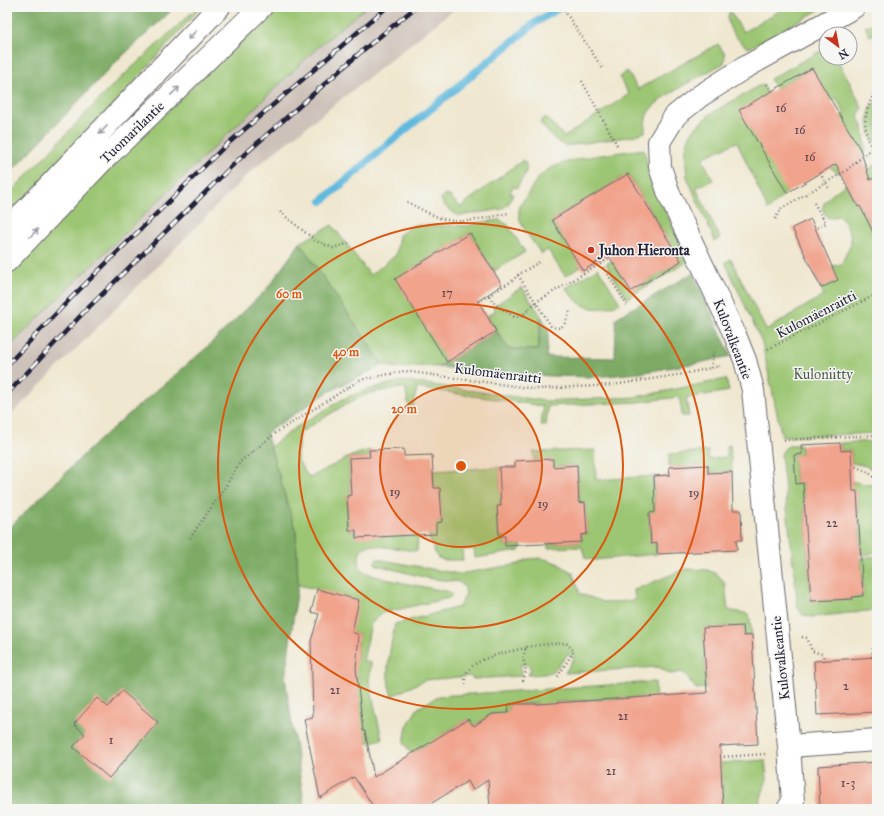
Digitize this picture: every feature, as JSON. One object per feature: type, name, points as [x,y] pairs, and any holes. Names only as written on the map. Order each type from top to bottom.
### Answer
[{"type":"street","name":"Tuomarilantie","points":[[7,230],[218,7]]},
{"type":"street","name":"Tuomarilantie","points":[[7,261],[102,161],[261,7]]},
{"type":"street","name":"Kulovalkeantie","points":[[788,809],[792,802],[780,750],[753,390],[745,360],[735,334],[669,194],[660,167],[659,142],[675,116],[700,96],[744,68],[854,7]]},
{"type":"street","points":[[780,750],[877,740]]},
{"type":"path","points":[[562,7],[603,69]]},
{"type":"path","points":[[582,81],[618,146]]},
{"type":"path","points":[[872,148],[867,140],[865,127],[866,114],[871,97],[877,87]]},
{"type":"path","points":[[775,219],[782,208],[846,171],[877,145]]},
{"type":"path","points":[[820,173],[830,190]]},
{"type":"path","points":[[407,202],[440,218],[454,222],[509,213]]},
{"type":"path","points":[[814,203],[826,223],[815,229]]},
{"type":"path","points":[[280,212],[316,241],[333,248],[350,243]]},
{"type":"path","points":[[489,296],[495,306],[514,316],[522,316],[536,302],[610,258]]},
{"type":"path","points":[[478,302],[539,262]]},
{"type":"path","points":[[601,264],[627,305]]},
{"type":"path","points":[[518,275],[551,326],[555,328],[561,327],[566,323],[570,310]]},
{"type":"path","name":"Kulomäenraitti","points":[[190,538],[224,489],[240,462],[277,432],[360,380],[404,371],[536,389],[612,385],[683,374],[745,360],[877,294]]},
{"type":"path","points":[[780,440],[877,435]]},
{"type":"path","points":[[852,465],[868,472],[877,480]]},
{"type":"path","points":[[802,636],[807,638],[812,651],[822,654],[824,660]]},
{"type":"path","points":[[465,684],[466,674],[471,666],[495,654],[548,644],[566,643],[574,651],[556,679]]},
{"type":"path","points":[[872,657],[873,647],[877,645]]},
{"type":"path","points":[[523,681],[526,671],[523,658],[526,648]]},
{"type":"path","points":[[720,757],[780,750]]},
{"type":"shaded area","points":[[366,7],[457,7],[251,171],[7,419],[7,349],[317,48]]},
{"type":"green space","points":[[7,7],[165,7],[170,12],[118,60],[7,176]]},
{"type":"green space","points":[[198,7],[201,7],[7,225],[7,196],[112,86]]},
{"type":"green space","points":[[274,7],[366,7],[317,48],[7,349],[7,278],[71,206]]},
{"type":"green space","points":[[786,7],[824,7],[749,48],[740,42],[732,32],[728,21],[730,11],[743,32]]},
{"type":"green space","points":[[877,21],[877,32],[870,36],[865,27]]},
{"type":"green space","points":[[718,44],[725,54],[724,63],[661,100],[647,115],[645,132],[633,136],[565,146],[551,136],[540,122],[546,117],[564,137],[629,94],[619,77],[627,71],[638,89]]},
{"type":"green space","points":[[818,52],[818,66],[841,66],[862,108],[858,118],[863,126],[866,151],[849,166],[838,173],[830,167],[837,118],[845,114],[836,98],[831,101],[812,68],[776,89],[770,79]]},
{"type":"green space","points":[[762,84],[768,94],[787,192],[768,210],[737,142],[702,158],[713,180],[696,188],[720,238],[715,241],[687,177],[685,153],[688,139],[695,128],[710,114]]},
{"type":"green space","points":[[877,100],[877,140],[873,142],[869,132],[868,120],[870,109]]},
{"type":"green space","points":[[644,149],[650,178],[689,261],[627,298],[606,264],[612,261],[631,291],[681,261],[628,174],[552,220],[581,267],[565,276],[548,250],[541,254],[522,224],[519,211],[522,202],[538,178],[543,173],[555,166],[593,156]]},
{"type":"green space","points":[[523,160],[526,167],[525,174],[517,188],[513,187],[510,193],[513,194],[509,203],[502,209],[458,216],[444,205],[441,199],[444,195],[450,196],[460,207]]},
{"type":"green space","name":"Kuloniitty","points":[[875,165],[877,166],[877,176],[860,185],[858,183],[848,188],[858,207],[860,206],[877,240],[877,433],[782,437],[762,343],[725,262],[731,259],[766,330],[824,295],[814,274],[832,266],[839,265],[843,261],[851,243],[851,236],[843,219],[838,216],[828,218],[823,211],[823,206],[830,196],[837,190]]},
{"type":"green space","points":[[499,220],[508,225],[525,252],[494,271],[470,233],[396,279],[447,362],[439,367],[424,366],[399,368],[383,365],[300,243],[332,225],[370,275],[396,255],[399,235],[414,225],[469,226],[476,223]]},
{"type":"green space","points":[[300,243],[383,365],[328,392],[266,433],[296,532],[298,585],[285,678],[305,809],[7,809],[7,530],[101,438],[204,350],[266,290]]},
{"type":"green space","points":[[598,268],[620,303],[604,308],[590,308],[577,301],[566,288]]},
{"type":"green space","points":[[693,273],[731,356],[639,373],[593,377],[512,373],[496,375],[439,367],[496,331],[509,349],[538,350],[541,316],[549,329],[546,357],[615,358],[616,318]]},
{"type":"green space","points":[[522,287],[541,316],[538,350],[509,349],[487,316],[495,311],[493,307]]},
{"type":"green space","points":[[726,379],[729,391],[686,398],[689,416],[682,416],[680,397],[637,402],[548,406],[546,425],[541,425],[543,406],[417,388],[413,407],[409,407],[405,387],[370,393],[348,403],[299,433],[297,459],[309,478],[349,457],[369,450],[370,457],[349,458],[351,495],[347,496],[349,530],[356,530],[356,537],[418,534],[417,551],[369,545],[361,549],[359,557],[360,568],[377,577],[449,592],[452,595],[449,598],[382,613],[371,624],[363,661],[371,663],[369,682],[382,739],[367,743],[365,731],[356,733],[348,681],[357,658],[359,635],[352,632],[317,589],[298,585],[296,532],[270,447],[295,428],[343,399],[369,389],[404,381],[545,401],[636,397]]},
{"type":"green space","points":[[877,441],[877,472],[866,466],[852,463],[851,450],[841,451],[840,443]]},
{"type":"green space","points":[[730,445],[732,472],[708,473],[708,466],[669,467],[669,454],[708,451],[708,459],[727,457],[727,446]]},
{"type":"green space","points":[[791,445],[801,445],[801,454],[794,455],[796,484],[803,483],[811,601],[852,599],[852,597],[863,596],[861,558],[877,556],[876,610],[813,617],[803,615],[798,608],[781,454],[785,448]]},
{"type":"green space","points":[[595,450],[596,480],[654,476],[655,512],[649,513],[651,543],[657,543],[657,554],[593,560],[585,558],[582,547],[548,548],[547,544],[581,542],[581,535],[587,534],[585,502],[579,503],[577,465],[553,467],[552,460],[534,460],[533,452]]},
{"type":"green space","points":[[499,467],[501,506],[497,507],[499,536],[505,536],[505,546],[522,545],[519,551],[475,558],[474,549],[462,550],[463,560],[443,560],[437,557],[429,538],[429,534],[436,523],[442,522],[440,488],[434,488],[433,471]]},
{"type":"green space","points":[[842,480],[872,485],[877,488],[877,551],[869,554],[861,554],[857,491],[843,492]]},
{"type":"green space","points":[[541,558],[557,563],[573,573],[580,594],[607,603],[635,600],[634,590],[685,569],[708,570],[718,575],[725,584],[728,610],[749,614],[752,635],[744,636],[743,626],[704,628],[706,688],[696,689],[683,672],[670,674],[659,667],[565,673],[574,658],[568,654],[559,666],[551,672],[543,674],[528,675],[531,669],[528,664],[520,665],[522,671],[520,676],[473,679],[471,676],[425,680],[392,696],[389,687],[388,669],[395,624],[459,607],[466,594],[465,588],[459,582],[427,578],[377,565],[374,562],[377,559],[459,574],[519,564],[528,559]]},
{"type":"green space","points":[[655,682],[656,705],[644,697],[557,702],[538,712],[537,703],[509,704],[508,713],[492,714],[474,726],[468,719],[443,734],[432,752],[427,744],[411,753],[404,743],[407,726],[418,708],[439,696]]},
{"type":"green space","points":[[765,760],[767,779],[760,801],[753,809],[723,809],[721,763]]},
{"type":"building","points":[[812,68],[860,149],[870,180],[877,176],[877,240],[836,164],[787,193],[739,110]]},
{"type":"building","points":[[628,174],[681,261],[631,291],[608,255],[583,271],[552,220]]},
{"type":"building","points":[[811,219],[838,280],[821,288],[792,228]]},
{"type":"building","points":[[470,233],[502,285],[478,301],[496,331],[447,362],[395,279]]},
{"type":"building","points":[[840,443],[841,451],[851,450],[853,491],[857,491],[863,596],[852,597],[853,599],[811,601],[803,483],[796,484],[794,455],[802,454],[801,445]]},
{"type":"building","points":[[404,449],[404,456],[432,455],[434,488],[440,488],[442,522],[436,523],[436,534],[356,538],[356,530],[349,530],[347,496],[351,495],[349,458],[370,457],[369,450]]},
{"type":"building","points":[[553,459],[553,467],[577,465],[579,503],[585,502],[587,534],[581,535],[581,542],[505,546],[505,536],[499,536],[497,506],[501,506],[499,467],[515,467],[515,461]]},
{"type":"building","points":[[708,465],[708,473],[732,472],[733,510],[741,510],[742,540],[736,540],[737,550],[657,554],[657,543],[651,544],[649,513],[655,512],[654,476],[670,475],[669,467]]},
{"type":"building","points":[[317,589],[359,600],[352,632],[359,635],[356,668],[363,731],[365,731],[374,777],[468,719],[474,726],[492,714],[508,713],[509,704],[537,704],[707,693],[703,628],[743,626],[744,636],[752,635],[758,744],[720,746],[723,809],[490,809],[488,780],[473,790],[468,781],[422,809],[375,809],[354,777],[320,798],[304,719],[313,717],[311,641],[319,614],[311,612]]},
{"type":"building","points":[[877,657],[877,712],[817,715],[814,661]]},
{"type":"building","points":[[122,691],[158,722],[109,778],[73,747],[85,734],[74,724],[97,698],[108,707]]},
{"type":"building","points":[[877,762],[877,809],[820,809],[818,766]]},
{"type":"waterway","points":[[322,201],[388,144],[535,23],[560,7]]},
{"type":"railway","points":[[7,365],[71,298],[224,147],[387,7]]},
{"type":"railway","points":[[7,394],[85,311],[237,161],[362,51],[416,7]]},
{"type":"place","name":"Juhon Hieronta","points":[[591,250]]}]
